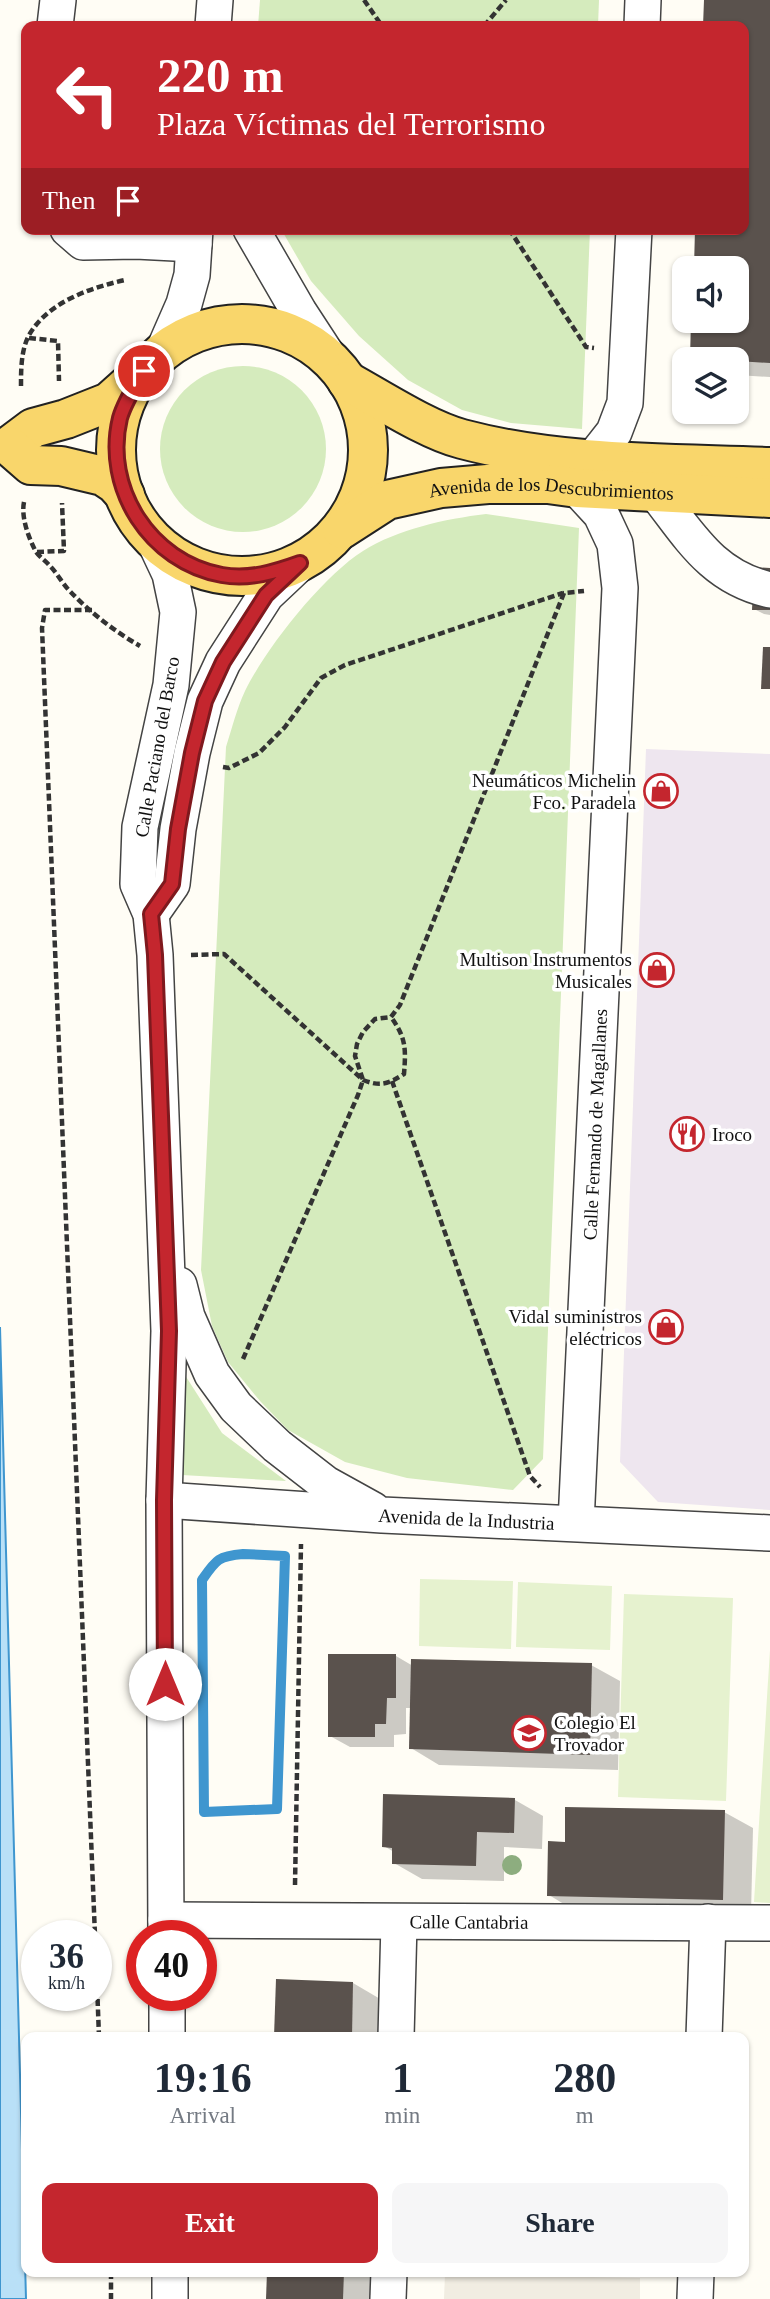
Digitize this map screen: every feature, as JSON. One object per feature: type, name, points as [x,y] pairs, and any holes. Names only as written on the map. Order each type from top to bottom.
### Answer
[{"type":"main road","name":"Avenida de los Descubrimientos","points":[[4,446],[33,428],[66,419],[109,402],[153,361],[185,338],[209,328],[235,324],[261,325],[287,332],[310,344],[339,371],[422,422],[460,439],[552,457],[585,474],[656,493],[770,498]]},
{"type":"main road","points":[[153,361],[130,393],[120,417],[116,443],[118,470],[125,495],[137,519],[154,540],[174,556],[197,568],[223,575],[249,576],[275,572],[300,563],[340,530],[354,507],[364,483],[368,457],[367,430],[360,405],[339,371]]},
{"type":"main road","points":[[4,446],[32,465],[61,466],[103,476],[125,495]]},
{"type":"main road","name":"Avenida de los Descubrimientos","points":[[340,530],[387,500],[441,488],[548,484],[585,474],[770,467]]},
{"type":"street","points":[[56,21],[58,0]]},
{"type":"street","points":[[213,21],[215,0]]},
{"type":"street","points":[[642,21],[643,0]]},
{"type":"street","points":[[75,235],[83,242],[194,237],[192,275],[184,304],[153,361]]},
{"type":"street","points":[[254,235],[299,312],[339,371]]},
{"type":"street","points":[[585,474],[614,432],[625,403],[634,235]]},
{"type":"street","name":"Calle Fernando de Magallanes","points":[[576,1522],[620,588],[615,544],[585,474]]},
{"type":"street","points":[[656,493],[696,545],[716,566],[741,581],[770,590]]},
{"type":"street","name":"Calle Paciano del Barco","points":[[154,540],[170,574],[178,612],[172,685],[140,827],[138,884],[151,914],[155,955],[169,1331],[164,1500],[166,1920]]},
{"type":"street","name":"Calle Paciano del Barco","points":[[151,914],[172,884],[178,829],[205,701],[223,662],[266,595],[300,563]]},
{"type":"street","points":[[166,1236],[187,1317],[212,1374],[236,1408],[326,1484],[382,1515]]},
{"type":"street","name":"Avenida de la Industria","points":[[164,1500],[382,1515],[770,1533]]},
{"type":"street","name":"Calle Cantabria","points":[[217,1925],[295,1921],[770,1923]]},
{"type":"street","points":[[704,2032],[708,1922]]},
{"type":"street","points":[[396,2032],[399,1923]]},
{"type":"street","points":[[167,2011],[167,2032]]},
{"type":"street","points":[[170,2277],[170,2299]]},
{"type":"street","points":[[388,2299],[389,2277]]},
{"type":"street","points":[[695,2299],[696,2277]]},
{"type":"path","points":[[364,0],[379,21]]},
{"type":"path","points":[[488,21],[506,0]]},
{"type":"path","points":[[513,235],[586,347],[629,354]]},
{"type":"path","points":[[21,386],[23,354],[28,338],[44,316],[65,301],[108,283],[129,279]]},
{"type":"path","points":[[28,338],[58,341],[60,389]]},
{"type":"path","points":[[36,552],[64,551],[61,490]]},
{"type":"path","points":[[25,496],[23,510],[26,526],[36,552],[68,589],[120,635],[144,648],[175,657]]},
{"type":"path","points":[[220,766],[229,768],[259,753],[285,727],[321,678],[345,665],[564,593],[620,588]]},
{"type":"path","points":[[228,1395],[363,1080],[355,1056],[357,1044],[363,1032],[375,1019],[391,1017],[400,1005],[564,593]]},
{"type":"path","points":[[92,610],[45,610],[43,628],[94,1920]]},
{"type":"path","points":[[155,955],[224,954],[363,1080],[377,1085],[404,1074],[406,1052],[402,1031],[391,1017]]},
{"type":"path","points":[[392,1081],[530,1476],[576,1522]]},
{"type":"path","points":[[295,1921],[302,1509]]},
{"type":"path","points":[[98,2011],[99,2032]]},
{"type":"path","points":[[111,2277],[111,2299]]},
{"type":"shaded area","points":[[646,749],[770,754],[770,1510],[658,1502],[620,1462]]},
{"type":"shaded area","points":[[445,2277],[640,2278],[640,2299],[444,2299]]},
{"type":"green space","points":[[260,0],[599,0],[598,21],[258,21]]},
{"type":"green space","points":[[284,235],[590,235],[582,429],[511,423],[462,410],[408,380],[359,336],[311,281]]},
{"type":"green space","points":[[243,366],[275,372],[302,390],[320,417],[326,449],[320,481],[302,508],[275,526],[243,532],[211,526],[184,508],[166,481],[160,449],[166,417],[184,390],[211,372]]},
{"type":"green space","points":[[486,514],[579,528],[543,1459],[513,1490],[407,1478],[345,1462],[288,1430],[228,1362],[212,1326],[201,1270],[226,747],[240,704],[254,674],[281,634],[347,562],[377,543],[406,531],[438,522]]},
{"type":"green space","points":[[183,1372],[222,1433],[286,1481],[182,1475]]},
{"type":"green space","points":[[420,1579],[513,1581],[511,1649],[419,1646]]},
{"type":"green space","points":[[518,1582],[612,1586],[610,1650],[516,1647]]},
{"type":"green space","points":[[624,1594],[733,1598],[726,1801],[618,1797]]},
{"type":"green space","points":[[770,1650],[770,1903],[754,1902]]},
{"type":"water","points":[[0,1327],[21,2112],[21,2277],[25,2277],[26,2299],[0,2299]]},
{"type":"building","points":[[704,0],[770,0],[770,363],[749,362],[749,347],[690,347],[691,333],[749,333],[749,256],[694,256],[695,235],[749,235],[749,21],[703,21]]},
{"type":"building","points":[[754,567],[770,568],[770,610],[752,610]]},
{"type":"building","points":[[763,647],[770,647],[770,689],[761,689]]},
{"type":"building","points":[[328,1654],[396,1654],[396,1698],[387,1698],[386,1724],[375,1724],[375,1737],[328,1737]]},
{"type":"building","points":[[411,1659],[592,1663],[590,1755],[409,1749]]},
{"type":"building","points":[[383,1794],[515,1798],[514,1833],[477,1832],[476,1866],[392,1864],[392,1848],[382,1847]]},
{"type":"building","points":[[565,1807],[725,1810],[723,1900],[547,1896],[548,1841],[565,1842]]},
{"type":"building","points":[[276,1979],[353,1982],[352,2032],[274,2032]]},
{"type":"building","points":[[267,2277],[344,2277],[343,2299],[266,2299]]},
{"type":"waterway","points":[[243,1554],[285,1556],[277,1809],[204,1812],[202,1580],[218,1560],[243,1554]]},
{"type":"place","name":"Neumáticos Michelin Fco. Paradela","points":[[661,791]]},
{"type":"place","name":"Multison Instrumentos Musicales","points":[[657,970]]},
{"type":"place","name":"Iroco","points":[[687,1134]]},
{"type":"place","name":"Vidal suministros eléctricos","points":[[666,1327]]},
{"type":"place","name":"Colegio El Trovador","points":[[529,1733]]},
{"type":"route","points":[[144,371],[130,393],[120,417],[116,443],[118,470],[125,495],[137,519],[154,540],[174,556],[197,568],[223,575],[249,576],[275,572],[300,563],[266,595],[223,662],[205,701],[178,829],[172,884],[151,914],[155,955],[169,1331],[164,1500],[165,1684]]}]
